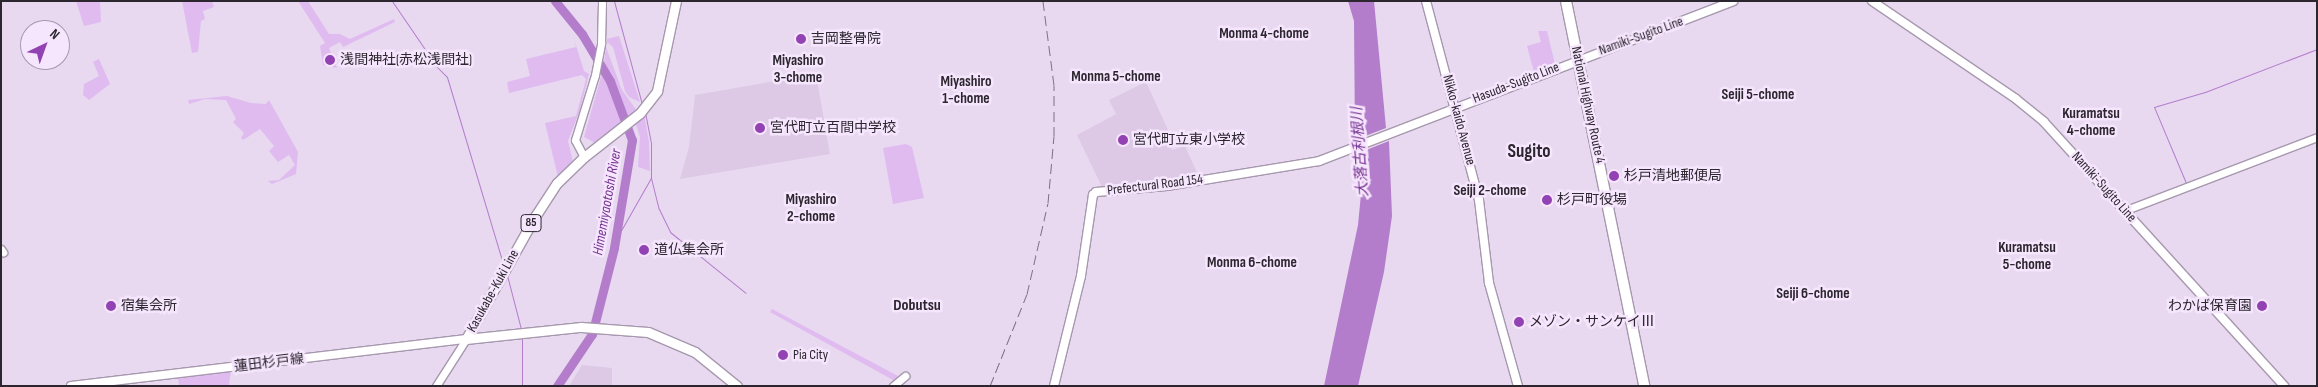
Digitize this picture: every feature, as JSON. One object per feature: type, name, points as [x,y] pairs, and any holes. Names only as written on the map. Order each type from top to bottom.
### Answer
[{"type":"highway","name":"National Highway Route 4","points":[[1566,1],[1644,386]]},
{"type":"main road","name":"Kasukabe-Kuki Line","points":[[466,339],[545,200],[584,157],[647,105],[659,86],[676,1]]},
{"type":"main road","name":"Nikko-kaido Avenue","points":[[1426,1],[1456,106],[1480,205],[1489,283],[1518,386]]},
{"type":"main road","name":"Namiki-Sugito Line","points":[[1578,59],[1733,1]]},
{"type":"main road","name":"Namiki-Sugito Line","points":[[1872,1],[2026,106],[2054,131],[2284,386]]},
{"type":"main road","name":"Hasuda-Sugito Line","points":[[1349,149],[1578,59]]},
{"type":"main road","name":"Prefectural Road 154","points":[[1054,386],[1081,276],[1093,195],[1096,192],[1166,186],[1319,161],[1349,149]]},
{"type":"main road","points":[[466,339],[603,326],[648,332],[674,342],[707,360],[736,386]]},
{"type":"main road","name":"蓮田杉戸線","points":[[71,386],[466,339]]},
{"type":"street","points":[[584,157],[575,140],[596,71],[600,48],[602,1]]},
{"type":"street","points":[[2126,210],[2317,137]]},
{"type":"street","points":[[436,386],[466,339]]},
{"type":"street","points":[[893,386],[905,376]]},
{"type":"shaded area","points":[[76,1],[100,1],[101,22],[84,26]]},
{"type":"shaded area","points":[[182,1],[212,1],[214,7],[203,11],[205,19],[201,21],[198,52],[192,53]]},
{"type":"shaded area","points":[[298,1],[308,1],[329,34],[340,34],[350,39],[394,19],[395,22],[343,47],[340,42],[329,48],[337,68],[323,65],[320,46],[325,43]]},
{"type":"shaded area","points":[[1348,1],[1374,1],[1386,128],[1355,140],[1354,21]]},
{"type":"shaded area","points":[[1538,31],[1547,31],[1555,64],[1534,72],[1527,46],[1541,42]]},
{"type":"shaded area","points":[[619,36],[640,102],[629,97],[625,91],[613,47],[607,42],[607,39]]},
{"type":"shaded area","points":[[574,39],[584,71],[589,74],[580,110],[568,141],[573,162],[558,177],[545,123],[576,116],[586,79],[582,75],[509,93],[507,82],[530,76],[526,59],[576,47]]},
{"type":"shaded area","points":[[606,47],[622,90],[637,111],[628,118],[604,63]]},
{"type":"shaded area","points":[[99,59],[110,84],[89,100],[83,95],[84,84],[99,76],[93,62]]},
{"type":"shaded area","points":[[602,73],[623,122],[595,143],[584,137]]},
{"type":"shaded area","name":"宮代町立百間中学校","points":[[816,74],[830,154],[680,179],[689,147],[695,95]]},
{"type":"shaded area","name":"宮代町立東小学校","points":[[1146,82],[1169,132],[1164,134],[1172,150],[1185,146],[1199,177],[1106,189],[1102,187],[1077,135],[1116,114],[1109,100]]},
{"type":"shaded area","points":[[227,96],[251,103],[266,104],[269,100],[298,152],[296,174],[272,184],[268,181],[279,180],[295,165],[289,155],[278,162],[269,151],[274,146],[260,129],[243,140],[241,138],[244,133],[233,122],[236,119],[226,100],[205,99],[189,104],[188,100]]},
{"type":"shaded area","points":[[644,114],[649,142],[650,171],[638,167],[640,137],[635,121]]},
{"type":"shaded area","points":[[1389,141],[1392,216],[1384,272],[1358,386],[1324,386],[1358,225],[1361,194],[1356,154]]},
{"type":"shaded area","points":[[906,144],[912,147],[924,198],[893,204],[883,148]]},
{"type":"shaded area","points":[[772,309],[898,376],[897,378],[893,380],[770,312]]},
{"type":"shaded area","points":[[582,365],[612,368],[612,386],[569,386]]},
{"type":"shaded area","points":[[231,370],[229,386],[179,386],[178,377]]},
{"type":"waterway","points":[[392,1],[437,67],[447,77],[503,264]]},
{"type":"waterway","name":"Himemiyaotoshi River","points":[[555,1],[582,34],[610,81],[632,140],[614,248],[592,334],[557,386]]},
{"type":"waterway","points":[[614,1],[642,104]]},
{"type":"waterway","points":[[2186,183],[2154,107],[2205,92],[2317,49]]},
{"type":"waterway","points":[[615,241],[651,178],[651,143],[645,113]]},
{"type":"waterway","points":[[651,178],[659,209],[670,232],[746,293]]},
{"type":"waterway","points":[[507,275],[521,329]]},
{"type":"waterway","points":[[522,338],[522,386]]},
{"type":"railway","points":[[990,386],[1027,294],[1048,203],[1054,136],[1054,85],[1043,1]]},
{"type":"place","name":"吉岡整骨院","points":[[801,39]]},
{"type":"place","name":"浅間神社(赤松浅間社)","points":[[330,60]]},
{"type":"place","name":"宮代町立百間中学校","points":[[760,128]]},
{"type":"place","name":"宮代町立東小学校","points":[[1123,140]]},
{"type":"place","name":"杉戸清地郵便局","points":[[1614,176]]},
{"type":"place","name":"杉戸町役場","points":[[1547,200]]},
{"type":"place","name":"道仏集会所","points":[[644,250]]},
{"type":"place","name":"宿集会所","points":[[111,306]]},
{"type":"place","name":"わかば保育園","points":[[2262,306]]},
{"type":"place","name":"メゾン・サンケイⅢ","points":[[1519,322]]},
{"type":"place","name":"Pia City","points":[[783,355]]},
{"type":"district","name":"Monma 4-chome","points":[[1264,34]]},
{"type":"district","name":"Miyashiro 3-chome","points":[[798,68]]},
{"type":"district","name":"Monma 5-chome","points":[[1116,77]]},
{"type":"district","name":"Miyashiro 1-chome","points":[[966,90]]},
{"type":"district","name":"Seiji 5-chome","points":[[1758,95]]},
{"type":"district","name":"Kuramatsu 4-chome","points":[[2091,122]]},
{"type":"district","name":"Sugito","points":[[1529,152]]},
{"type":"district","name":"Seiji 2-chome","points":[[1490,191]]},
{"type":"district","name":"Miyashiro 2-chome","points":[[811,208]]},
{"type":"district","name":"Kuramatsu 5-chome","points":[[2027,256]]},
{"type":"district","name":"Monma 6-chome","points":[[1252,263]]},
{"type":"district","name":"Seiji 6-chome","points":[[1813,294]]},
{"type":"district","name":"Dobutsu","points":[[917,306]]},
{"type":"water label","name":"大落古利根川","points":[[1360,152]]}]
